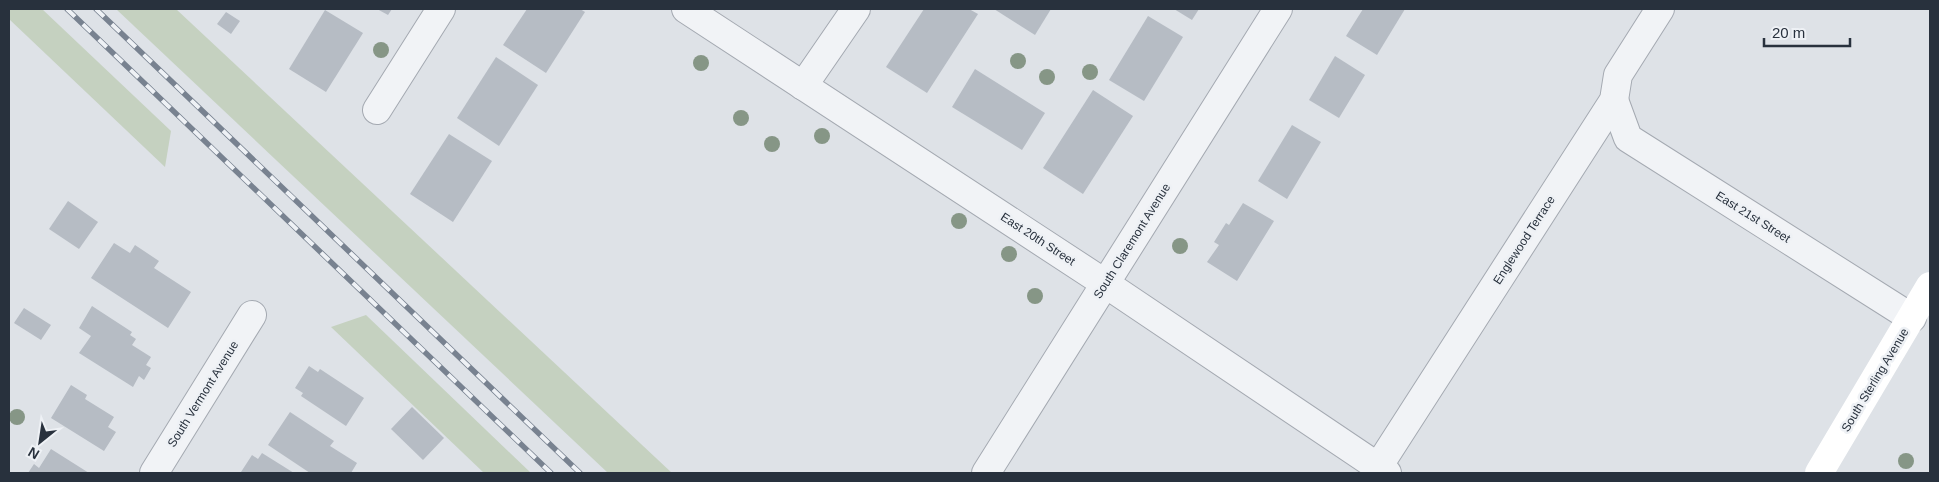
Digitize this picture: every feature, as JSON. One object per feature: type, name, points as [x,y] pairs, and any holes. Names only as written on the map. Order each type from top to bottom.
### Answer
[{"type":"main road","name":"South Sterling Avenue","points":[[1819,473],[1930,286]]},
{"type":"street","points":[[377,110],[441,9]]},
{"type":"street","name":"East 20th Street","points":[[686,9],[1106,284],[1382,470]]},
{"type":"street","points":[[804,86],[856,9]]},
{"type":"street","name":"South Claremont Avenue","points":[[986,473],[1278,9]]},
{"type":"street","name":"Englewood Terrace","points":[[1382,470],[1614,100],[1618,75],[1660,9]]},
{"type":"street","name":"East 21st Street","points":[[1614,100],[1628,138],[1912,318]]},
{"type":"street","name":"South Vermont Avenue","points":[[154,473],[252,316]]},
{"type":"green space","points":[[9,9],[42,9],[171,131],[165,167],[9,19]]},
{"type":"green space","points":[[116,9],[176,9],[672,473],[608,473]]},
{"type":"green space","points":[[366,315],[531,473],[484,473],[331,327]]},
{"type":"building","points":[[377,9],[392,9],[388,15]]},
{"type":"building","points":[[527,9],[580,9],[585,12],[546,73],[503,45]]},
{"type":"building","points":[[924,9],[969,9],[978,14],[927,93],[886,67]]},
{"type":"building","points":[[994,9],[1051,9],[1035,35]]},
{"type":"building","points":[[1174,9],[1199,9],[1192,20]]},
{"type":"building","points":[[1363,9],[1405,9],[1377,55],[1346,36]]},
{"type":"building","points":[[325,10],[363,33],[326,92],[289,69]]},
{"type":"building","points":[[226,12],[240,21],[231,34],[217,24]]},
{"type":"building","points":[[1148,16],[1183,37],[1144,101],[1109,80]]},
{"type":"building","points":[[1335,56],[1365,75],[1339,118],[1309,100]]},
{"type":"building","points":[[496,57],[538,85],[499,146],[457,118]]},
{"type":"building","points":[[975,69],[1045,113],[1022,150],[952,107]]},
{"type":"building","points":[[1093,90],[1133,116],[1083,194],[1043,168]]},
{"type":"building","points":[[1292,125],[1321,142],[1287,199],[1258,181]]},
{"type":"building","points":[[449,134],[492,161],[453,222],[410,194]]},
{"type":"building","points":[[68,201],[98,222],[79,249],[49,229]]},
{"type":"building","points":[[1243,203],[1274,221],[1237,281],[1207,262],[1219,245],[1214,242],[1226,223],[1229,225]]},
{"type":"building","points":[[114,243],[130,253],[135,245],[159,261],[154,268],[191,292],[168,328],[91,278]]},
{"type":"building","points":[[92,306],[132,332],[130,335],[136,339],[132,345],[151,357],[146,365],[151,368],[144,380],[139,376],[133,387],[79,353],[91,336],[79,328]]},
{"type":"building","points":[[24,308],[51,325],[41,340],[14,323]]},
{"type":"building","points":[[309,366],[318,372],[320,369],[364,398],[346,426],[301,396],[303,393],[295,388]]},
{"type":"building","points":[[71,385],[87,395],[85,399],[114,417],[108,427],[116,432],[104,451],[51,418]]},
{"type":"building","points":[[412,407],[444,438],[423,460],[391,429]]},
{"type":"building","points":[[290,412],[334,441],[330,446],[357,463],[351,473],[310,473],[268,445]]},
{"type":"building","points":[[51,449],[89,473],[28,473],[34,464],[39,468]]},
{"type":"building","points":[[262,453],[294,473],[241,472],[252,455],[258,459]]},
{"type":"railway","points":[[67,9],[551,473]]},
{"type":"railway","points":[[96,9],[580,473]]}]
